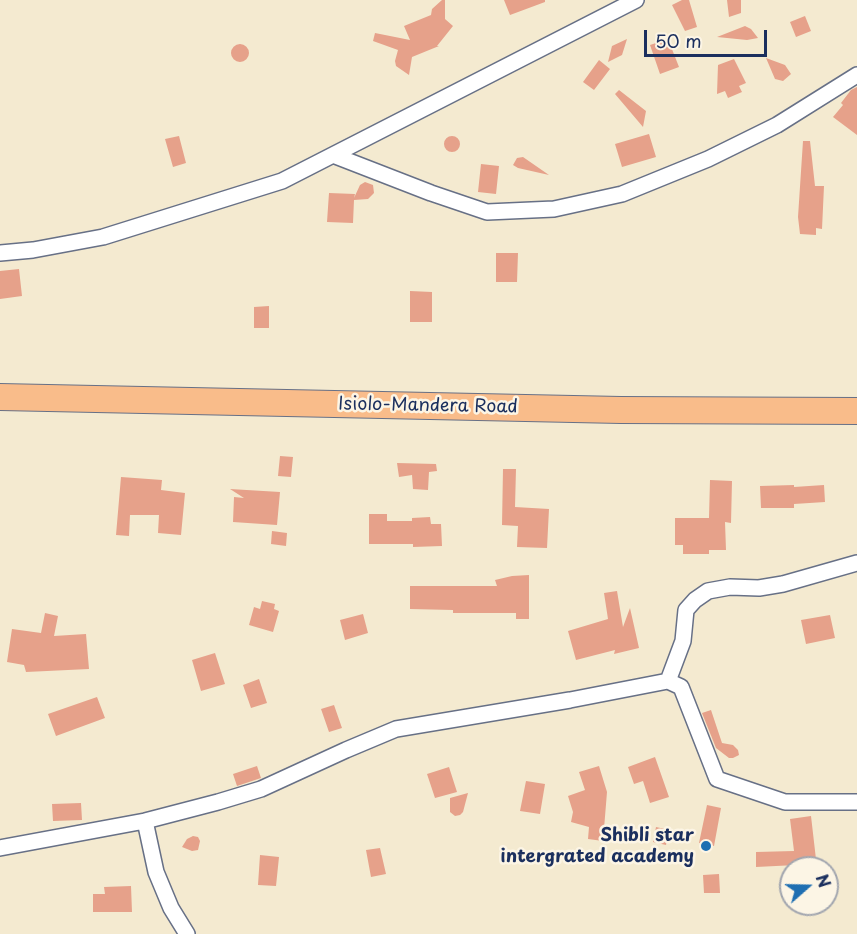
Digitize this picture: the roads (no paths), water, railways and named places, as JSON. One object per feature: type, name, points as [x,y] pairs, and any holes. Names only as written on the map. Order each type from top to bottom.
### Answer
[{"type":"highway","name":"Isiolo-Mandera Road","points":[[0,397],[609,410],[857,411]]},
{"type":"street","points":[[0,253],[33,250],[103,237],[282,181],[636,0]]},
{"type":"street","points":[[333,155],[487,212],[554,209],[622,194],[708,159],[777,125],[857,75]]},
{"type":"street","points":[[668,681],[683,641],[686,610],[708,591],[730,586],[759,588],[783,584],[857,563]]},
{"type":"street","points":[[0,848],[145,821],[261,789],[396,729],[668,681],[681,687],[717,779],[785,802],[857,802]]},
{"type":"street","points":[[145,821],[156,872],[171,908],[187,934]]},
{"type":"place","name":"Shibli star intergrated academy","points":[[706,846]]}]
